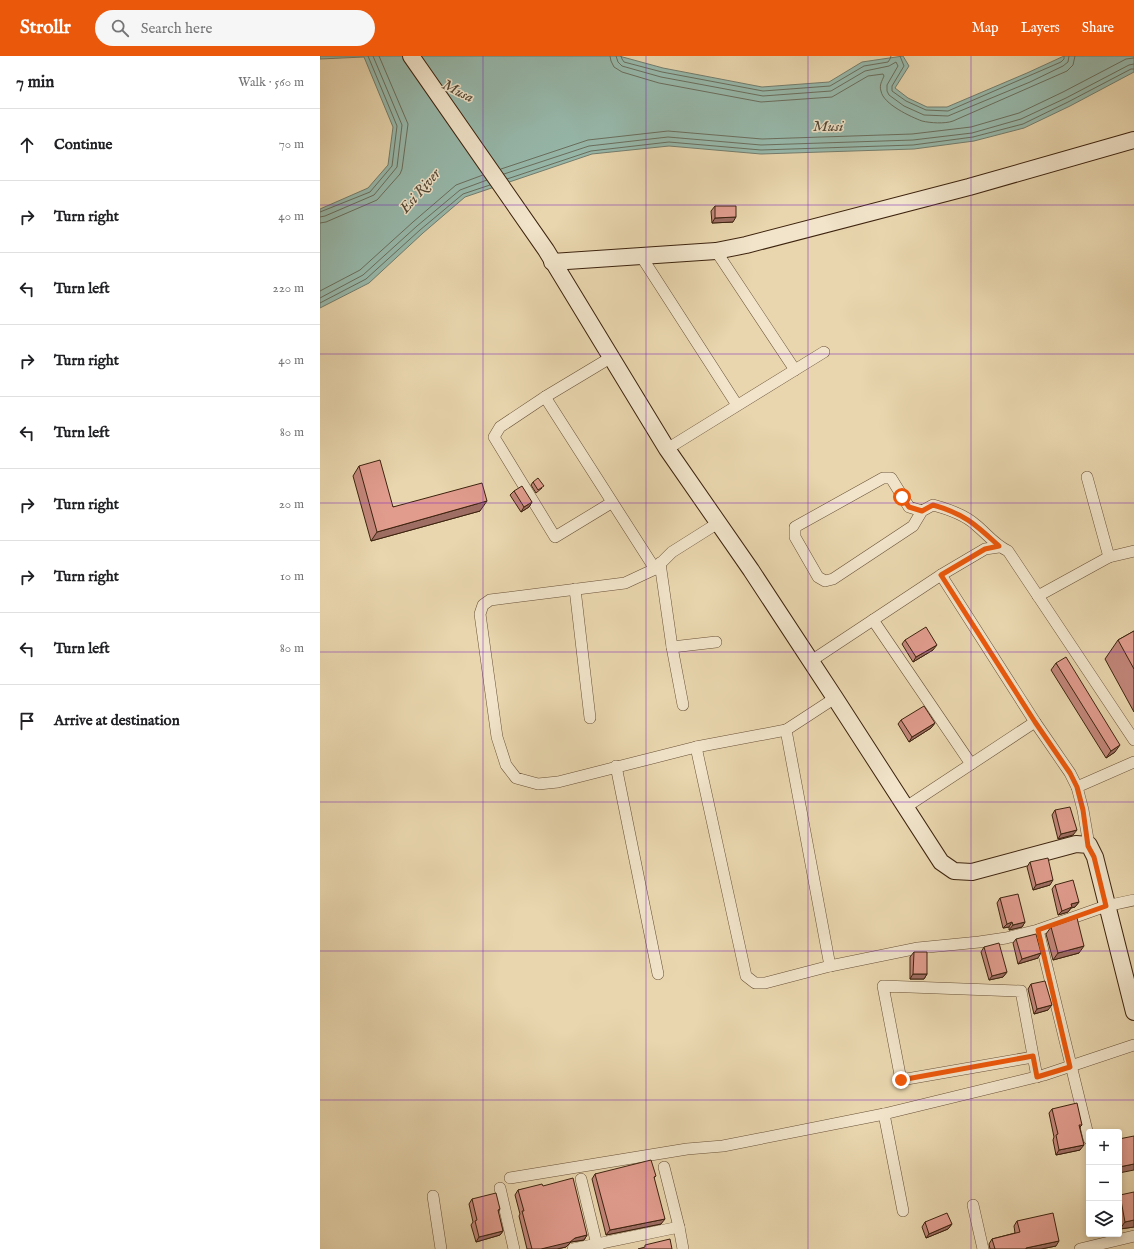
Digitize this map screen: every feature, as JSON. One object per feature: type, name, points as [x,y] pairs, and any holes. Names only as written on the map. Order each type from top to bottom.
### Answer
[{"type":"street","points":[[411,56],[549,256],[667,449],[811,661],[941,862],[954,871],[972,872],[1076,844],[1088,846]]},
{"type":"street","points":[[549,256],[641,256],[716,251],[746,245],[969,187],[1134,140]]},
{"type":"street","points":[[716,251],[795,370]]},
{"type":"street","points":[[641,256],[738,406]]},
{"type":"street","points":[[667,449],[824,352]]},
{"type":"street","points":[[610,358],[500,426],[494,436],[555,537],[611,503]]},
{"type":"street","points":[[545,397],[611,503],[657,566],[683,705]]},
{"type":"street","points":[[1087,477],[1109,557]]},
{"type":"street","points":[[922,511],[909,507],[891,478],[883,478],[795,527],[796,537],[818,577],[825,581],[833,579],[913,526],[922,511],[933,505],[951,510],[975,524],[999,546],[1008,551],[1134,740]]},
{"type":"street","points":[[718,523],[672,552],[657,566],[625,583],[490,600],[483,605],[480,614],[497,737],[506,764],[516,778],[538,784],[558,782],[616,766],[696,747],[786,730],[835,698]]},
{"type":"street","points":[[811,661],[941,575],[985,549],[999,546]]},
{"type":"street","points":[[1038,596],[1109,557],[1134,551]]},
{"type":"street","points":[[941,575],[1035,722],[1070,773],[1077,787],[1083,810],[1088,846],[1094,857],[1134,1012]]},
{"type":"street","points":[[575,589],[590,718]]},
{"type":"street","points":[[873,620],[971,764]]},
{"type":"street","points":[[672,648],[716,642]]},
{"type":"street","points":[[906,807],[1035,722]]},
{"type":"street","points":[[786,730],[830,966]]},
{"type":"street","points":[[696,747],[746,976],[755,983],[765,983],[830,966],[918,948],[1006,938],[1038,930],[1106,906],[1134,900]]},
{"type":"street","points":[[1077,787],[1134,762]]},
{"type":"street","points":[[616,766],[658,974]]},
{"type":"street","points":[[1038,930],[1070,1067],[1086,1129]]},
{"type":"street","points":[[1033,1056],[901,1080],[883,986],[1021,992],[1037,1077]]},
{"type":"street","points":[[510,1178],[686,1149],[723,1146],[884,1114],[1037,1077],[1134,1045]]},
{"type":"street","points":[[884,1114],[903,1211]]},
{"type":"street","points":[[664,1167],[683,1249]]},
{"type":"street","points":[[580,1179],[597,1247]]},
{"type":"street","points":[[500,1188],[514,1249]]},
{"type":"street","points":[[433,1196],[441,1249]]},
{"type":"street","points":[[973,1205],[984,1249]]},
{"type":"street","points":[[573,1249],[597,1247],[678,1227]]},
{"type":"street","points":[[1122,1237],[1134,1236]]},
{"type":"street","points":[[1080,1249],[1114,1237]]},
{"type":"water","points":[[320,56],[619,56],[663,68],[762,87],[829,82],[862,62],[903,56],[909,66],[895,88],[908,98],[927,107],[947,107],[1064,56],[1134,56],[1134,72],[1070,106],[1024,128],[974,141],[914,149],[761,154],[669,146],[592,154],[465,197],[423,233],[369,283],[320,308],[320,209],[368,188],[388,165],[393,127],[364,57],[320,59]]},
{"type":"building","points":[[715,206],[736,206],[736,217],[715,218]]},
{"type":"building","points":[[380,460],[393,507],[482,483],[487,501],[377,532],[359,466]]},
{"type":"building","points":[[538,478],[544,486],[538,490],[533,482]]},
{"type":"building","points":[[522,486],[532,502],[524,507],[514,491]]},
{"type":"building","points":[[926,627],[937,645],[916,657],[905,640]]},
{"type":"building","points":[[1134,631],[1134,669],[1118,640]]},
{"type":"building","points":[[1066,657],[1120,745],[1111,751],[1056,663]]},
{"type":"building","points":[[924,706],[935,723],[912,737],[901,720]]},
{"type":"building","points":[[1070,807],[1077,830],[1061,834],[1055,810]]},
{"type":"building","points":[[1048,858],[1053,880],[1036,885],[1030,862]]},
{"type":"building","points":[[1073,880],[1079,902],[1071,904],[1072,907],[1062,911],[1055,885]]},
{"type":"building","points":[[1018,894],[1025,922],[1013,925],[1012,922],[1007,924],[1000,898]]},
{"type":"building","points":[[1077,918],[1084,946],[1058,953],[1051,927]]},
{"type":"building","points":[[1036,934],[1041,953],[1022,959],[1016,939]]},
{"type":"building","points":[[999,943],[1007,972],[992,976],[984,947]]},
{"type":"building","points":[[914,952],[927,952],[927,974],[913,974]]},
{"type":"building","points":[[1045,981],[1052,1005],[1037,1009],[1031,984]]},
{"type":"building","points":[[1077,1103],[1082,1125],[1079,1125],[1084,1145],[1059,1150],[1056,1135],[1058,1134],[1052,1109]]},
{"type":"building","points":[[1134,1136],[1134,1164],[1122,1166],[1122,1138]]},
{"type":"building","points":[[651,1160],[665,1219],[610,1230],[595,1174]]},
{"type":"building","points":[[573,1178],[587,1235],[575,1238],[570,1242],[541,1249],[532,1249],[518,1190],[542,1184],[543,1186]]},
{"type":"building","points":[[1134,1192],[1134,1220],[1125,1222],[1122,1206],[1122,1195]]},
{"type":"building","points":[[496,1193],[503,1231],[479,1237],[472,1199]]},
{"type":"building","points":[[947,1213],[952,1224],[929,1234],[925,1222]]},
{"type":"building","points":[[1053,1213],[1059,1241],[1026,1249],[995,1249],[992,1239],[1020,1232],[1017,1221]]},
{"type":"building","points":[[670,1239],[672,1249],[638,1249],[645,1247],[645,1245]]},
{"type":"route","points":[[901,1080],[1033,1056],[1037,1077],[1070,1067],[1038,930],[1106,906],[1094,857],[1088,846],[1083,810],[1077,787],[1070,773],[1035,722],[941,575],[985,549],[999,546],[975,524],[951,510],[933,505],[922,511],[909,507],[902,497]]},
{"type":"water label","name":"Musa","points":[[458,91]]},
{"type":"water label","name":"Musi","points":[[828,126]]},
{"type":"water label","name":"Esi River","points":[[420,191]]}]
